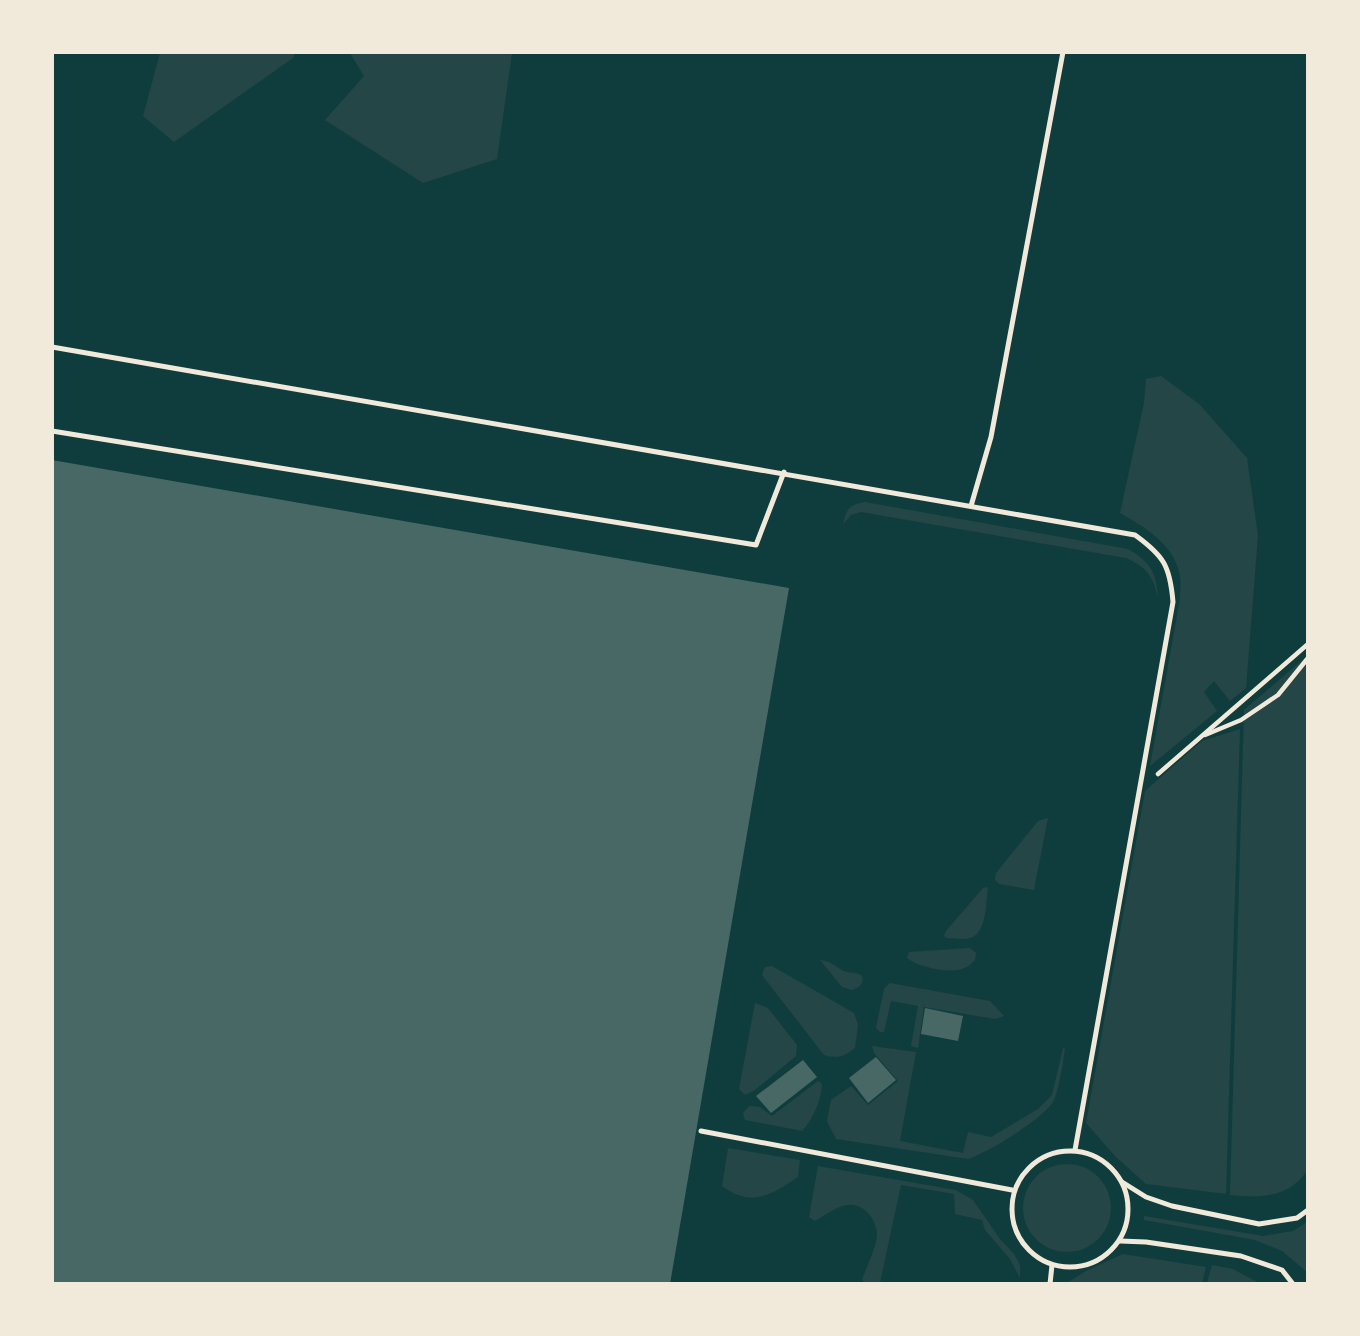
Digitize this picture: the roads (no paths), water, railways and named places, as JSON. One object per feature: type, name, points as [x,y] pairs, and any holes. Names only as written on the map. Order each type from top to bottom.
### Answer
[{"type":"lane","points":[[971,506],[991,437],[1063,52]]},
{"type":"lane","points":[[52,346],[1135,535],[1157,551],[1171,577],[1173,601],[1075,1150]]},
{"type":"lane","points":[[52,431],[756,545],[784,472]]},
{"type":"lane","points":[[701,1131],[1012,1190]]},
{"type":"lane","points":[[1075,1150],[1095,1156],[1110,1166],[1122,1182],[1128,1201],[1127,1222],[1120,1241],[1106,1256],[1092,1264],[1072,1268],[1052,1265],[1034,1256],[1020,1241],[1012,1221],[1012,1190],[1021,1175],[1036,1161],[1055,1152],[1075,1150]]},
{"type":"lane","points":[[1122,1182],[1146,1197],[1172,1206],[1259,1224],[1297,1218],[1307,1210]]},
{"type":"lane","points":[[1120,1241],[1241,1255],[1282,1270],[1293,1283]]},
{"type":"lane","points":[[1050,1283],[1052,1265]]}]
